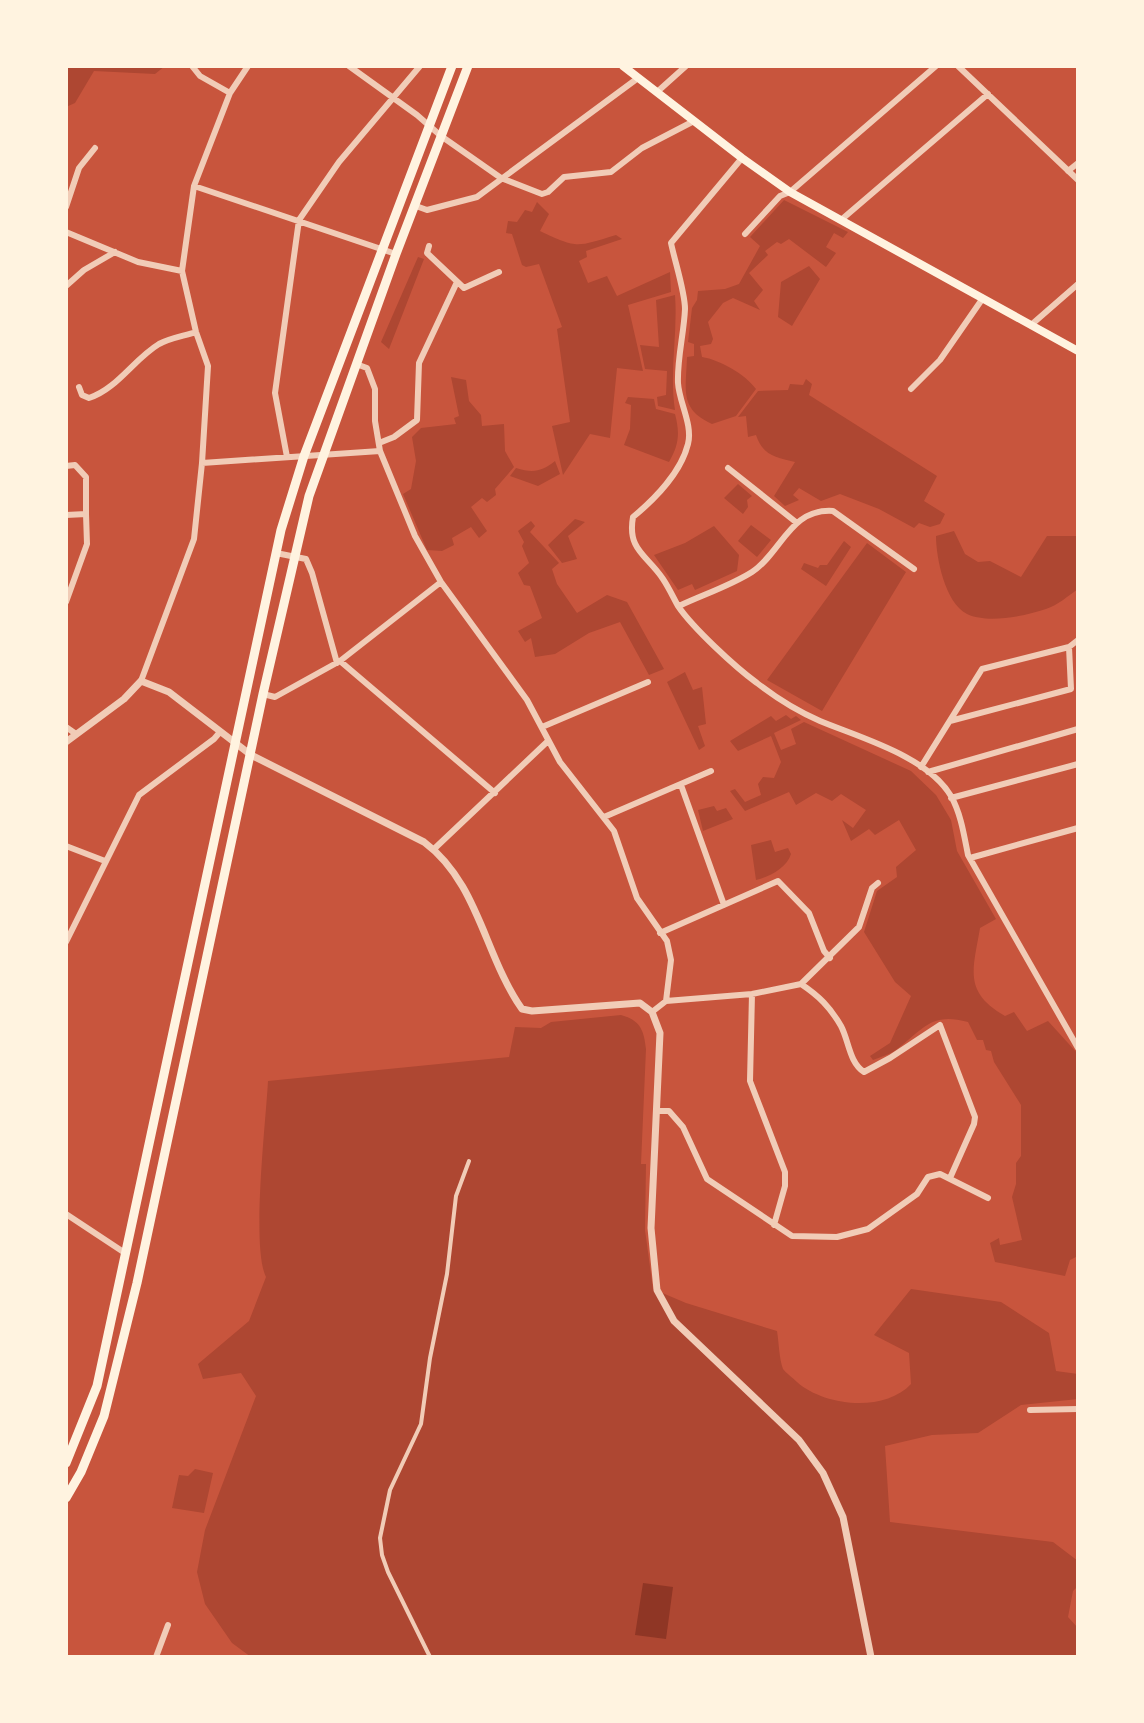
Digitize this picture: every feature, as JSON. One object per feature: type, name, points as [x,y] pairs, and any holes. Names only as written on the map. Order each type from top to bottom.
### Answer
[{"type":"main road","points":[[66,1463],[97,1386],[276,553],[304,456],[452,66]]},
{"type":"main road","points":[[66,1498],[81,1472],[107,1402],[143,1253],[263,694],[309,496],[468,66]]},
{"type":"main road","points":[[623,66],[790,192],[1078,351]]},
{"type":"street","points":[[192,66],[200,76],[230,93]]},
{"type":"street","points":[[66,742],[124,699],[141,681],[194,539],[208,366],[196,332],[182,271],[194,186],[230,93],[248,66]]},
{"type":"street","points":[[349,66],[501,178],[542,194],[564,177],[611,172],[642,148],[694,121]]},
{"type":"street","points":[[287,457],[275,393],[299,220],[339,162],[420,66]]},
{"type":"street","points":[[657,92],[686,66]]},
{"type":"street","points":[[745,234],[780,196],[790,192],[936,66]]},
{"type":"street","points":[[958,66],[1078,180]]},
{"type":"street","points":[[416,206],[427,210],[477,197],[638,78]]},
{"type":"street","points":[[841,220],[988,94]]},
{"type":"street","points":[[66,207],[79,168],[95,148]]},
{"type":"street","points":[[742,158],[671,243],[684,293],[678,383],[689,440],[681,464],[633,517],[630,534],[679,606],[756,683],[818,720],[854,733],[921,767],[942,784],[962,823],[970,858],[1078,1048]]},
{"type":"street","points":[[1068,171],[1078,163]]},
{"type":"street","points":[[194,186],[396,254]]},
{"type":"street","points":[[441,207],[441,218]]},
{"type":"street","points":[[66,232],[138,262],[182,271]]},
{"type":"street","points":[[429,246],[427,253],[464,288],[499,272]]},
{"type":"street","points":[[66,286],[84,270],[115,252]]},
{"type":"street","points":[[202,463],[379,447],[417,420],[419,363],[457,282]]},
{"type":"street","points":[[1031,325],[1078,284]]},
{"type":"street","points":[[911,389],[940,360],[983,298]]},
{"type":"street","points":[[79,387],[82,395],[89,398],[101,394],[137,360],[161,343],[196,332]]},
{"type":"street","points":[[356,364],[367,368],[375,389],[379,447],[415,536],[441,582],[527,700],[560,762],[614,831],[637,898],[667,941],[671,960],[666,1001]]},
{"type":"street","points":[[66,466],[75,465],[86,477],[87,544],[66,602]]},
{"type":"street","points":[[728,468],[797,523]]},
{"type":"street","points":[[679,606],[754,571],[797,523],[817,510],[833,511],[914,569]]},
{"type":"street","points":[[66,515],[86,514]]},
{"type":"street","points":[[276,553],[306,559],[338,662],[495,793]]},
{"type":"street","points":[[263,694],[275,697],[338,662],[441,582]]},
{"type":"street","points":[[921,767],[982,669],[1069,647],[1078,640]]},
{"type":"street","points":[[950,721],[1071,689],[1069,647]]},
{"type":"street","points":[[141,681],[169,692],[251,755],[434,849],[465,887],[522,1009],[532,1011],[640,1003],[652,1012],[660,1033],[651,1228],[657,1290],[674,1321],[799,1440],[823,1473],[843,1517],[871,1657]]},
{"type":"street","points":[[542,727],[648,682]]},
{"type":"street","points":[[66,727],[76,734]]},
{"type":"street","points":[[928,772],[1078,729]]},
{"type":"street","points":[[66,942],[139,795],[220,732]]},
{"type":"street","points":[[434,849],[548,741]]},
{"type":"street","points":[[951,798],[1078,764]]},
{"type":"street","points":[[604,817],[711,771]]},
{"type":"street","points":[[681,785],[724,905]]},
{"type":"street","points":[[970,858],[1078,828]]},
{"type":"street","points":[[66,846],[105,861]]},
{"type":"street","points":[[660,933],[778,881],[809,913],[824,951],[830,958]]},
{"type":"street","points":[[652,1012],[666,1001],[752,994],[801,984],[859,927],[872,888],[878,883]]},
{"type":"street","points":[[801,984],[825,1001],[843,1029],[856,1066],[864,1072],[940,1025],[975,1117],[950,1178]]},
{"type":"street","points":[[752,994],[750,1081],[785,1172],[785,1186],[774,1225]]},
{"type":"street","points":[[656,1111],[669,1111],[683,1127],[707,1179],[792,1236],[837,1237],[868,1229],[917,1194],[928,1177],[940,1174],[988,1198]]},
{"type":"street","points":[[430,1657],[388,1572],[380,1538],[390,1490],[421,1424],[430,1358],[447,1274],[456,1196],[469,1161]]},
{"type":"street","points":[[66,1214],[125,1253]]},
{"type":"street","points":[[1030,1410],[1078,1409]]},
{"type":"street","points":[[156,1657],[168,1625]]},
{"type":"shaded area","points":[[66,66],[165,66],[155,74],[94,71],[75,103],[66,107]]},
{"type":"shaded area","points":[[784,200],[848,232],[843,238],[834,233],[826,247],[836,253],[826,267],[789,239],[781,244],[777,242],[765,251],[768,255],[749,273],[763,290],[754,301],[760,310],[733,298],[723,303],[708,322],[713,339],[711,344],[700,346],[702,357],[732,368],[756,389],[736,416],[712,424],[694,412],[687,397],[687,357],[694,356],[694,344],[688,342],[692,308],[698,291],[725,289],[739,284],[760,246],[750,237]]},
{"type":"shaded area","points":[[537,202],[549,214],[540,231],[553,237],[577,244],[616,235],[622,239],[586,251],[587,257],[579,261],[588,283],[607,276],[617,296],[670,272],[671,292],[628,305],[643,371],[617,368],[610,438],[590,434],[563,475],[552,426],[570,422],[557,329],[562,327],[539,264],[522,265],[512,234],[506,233],[508,221],[517,222],[525,210],[532,212]]},
{"type":"shaded area","points":[[418,257],[424,259],[389,349],[381,342]]},
{"type":"shaded area","points":[[809,266],[820,279],[792,326],[778,317],[781,282]]},
{"type":"shaded area","points":[[675,295],[675,410],[658,406],[657,397],[666,395],[667,371],[645,369],[640,345],[659,347],[656,300]]},
{"type":"shaded area","points":[[451,377],[466,380],[469,401],[481,415],[482,426],[504,424],[505,451],[514,467],[495,489],[496,495],[487,502],[482,498],[471,507],[487,531],[479,538],[471,527],[452,538],[454,545],[442,551],[427,550],[403,494],[411,489],[416,461],[412,437],[421,428],[456,424],[454,418],[459,416]]},
{"type":"shaded area","points":[[806,379],[812,384],[809,395],[937,476],[924,501],[945,514],[940,524],[930,527],[919,523],[914,528],[879,509],[840,494],[821,501],[799,488],[793,495],[799,500],[785,506],[774,496],[795,462],[766,451],[756,435],[748,437],[746,416],[738,417],[758,391],[788,390],[790,384],[803,385]]},
{"type":"shaded area","points":[[628,397],[654,399],[656,409],[675,414],[678,439],[669,462],[624,445],[630,429],[631,405],[625,403]]},
{"type":"shaded area","points":[[555,461],[560,474],[538,486],[510,476],[516,468],[537,470]]},
{"type":"shaded area","points":[[738,484],[752,496],[747,500],[748,507],[743,514],[724,498]]},
{"type":"shaded area","points":[[575,519],[585,522],[568,536],[577,559],[562,563],[548,545]]},
{"type":"shaded area","points":[[531,521],[535,526],[530,532],[559,563],[552,569],[557,584],[577,613],[607,595],[627,602],[664,669],[649,675],[620,622],[589,633],[555,654],[535,657],[531,638],[525,642],[518,631],[542,618],[530,586],[524,585],[518,573],[529,563],[518,531]]},
{"type":"shaded area","points":[[751,525],[771,540],[757,557],[738,541]]},
{"type":"shaded area","points":[[714,526],[739,555],[737,571],[695,590],[692,584],[678,590],[654,555],[685,543]]},
{"type":"shaded area","points":[[954,531],[965,554],[978,562],[990,561],[1021,577],[1047,536],[1078,536],[1078,589],[1055,605],[1028,614],[996,619],[967,614],[959,608],[948,590],[938,556],[936,536]]},
{"type":"shaded area","points":[[844,541],[851,547],[826,586],[801,569],[804,563],[818,568],[827,565]]},
{"type":"shaded area","points":[[867,543],[906,572],[822,711],[767,680]]},
{"type":"shaded area","points":[[685,672],[693,690],[702,687],[706,724],[698,726],[705,746],[699,750],[667,682]]},
{"type":"shaded area","points":[[786,715],[801,720],[774,733],[781,750],[796,744],[791,729],[804,722],[911,771],[936,795],[951,820],[957,851],[996,919],[980,928],[974,968],[977,989],[982,998],[1005,1016],[1014,1012],[1027,1031],[1048,1021],[1078,1054],[1078,1256],[1070,1260],[1065,1276],[995,1262],[990,1243],[999,1238],[1000,1245],[1022,1240],[1012,1197],[1016,1184],[1016,1163],[1021,1156],[1021,1105],[994,1062],[991,1051],[986,1050],[983,1040],[977,1040],[968,1022],[955,1019],[936,1021],[893,1052],[873,1060],[870,1056],[890,1043],[911,996],[895,982],[864,932],[877,891],[897,877],[896,867],[916,850],[899,820],[875,835],[869,829],[851,841],[842,820],[853,828],[866,810],[841,794],[832,801],[816,793],[796,805],[789,792],[745,811],[730,791],[735,789],[745,802],[761,795],[758,784],[763,777],[774,778],[781,762],[771,736],[738,751],[730,741],[771,716],[776,721]]},
{"type":"shaded area","points":[[714,806],[717,811],[726,808],[733,819],[703,831],[698,810]]},
{"type":"shaded area","points":[[771,840],[775,852],[788,848],[791,854],[786,864],[777,871],[756,880],[751,845]]},
{"type":"shaded area","points":[[621,1015],[640,1027],[646,1049],[641,1164],[646,1164],[645,1230],[653,1289],[686,1303],[777,1331],[786,1372],[822,1397],[854,1403],[886,1399],[911,1384],[909,1353],[874,1335],[911,1289],[1001,1302],[1049,1333],[1056,1371],[1078,1374],[1078,1399],[1021,1405],[978,1433],[932,1435],[885,1446],[890,1522],[1053,1542],[1078,1561],[1078,1586],[1073,1591],[1068,1617],[1078,1628],[1078,1657],[251,1657],[232,1643],[205,1604],[197,1572],[205,1530],[256,1396],[241,1373],[203,1379],[198,1364],[249,1321],[266,1277],[262,1262],[260,1212],[268,1081],[509,1057],[515,1027],[541,1028],[551,1022]]},
{"type":"shaded area","points":[[195,1469],[213,1473],[204,1513],[172,1508],[179,1475],[188,1476]]},
{"type":"shaded area","points":[[643,1583],[673,1587],[666,1639],[635,1635]]}]
